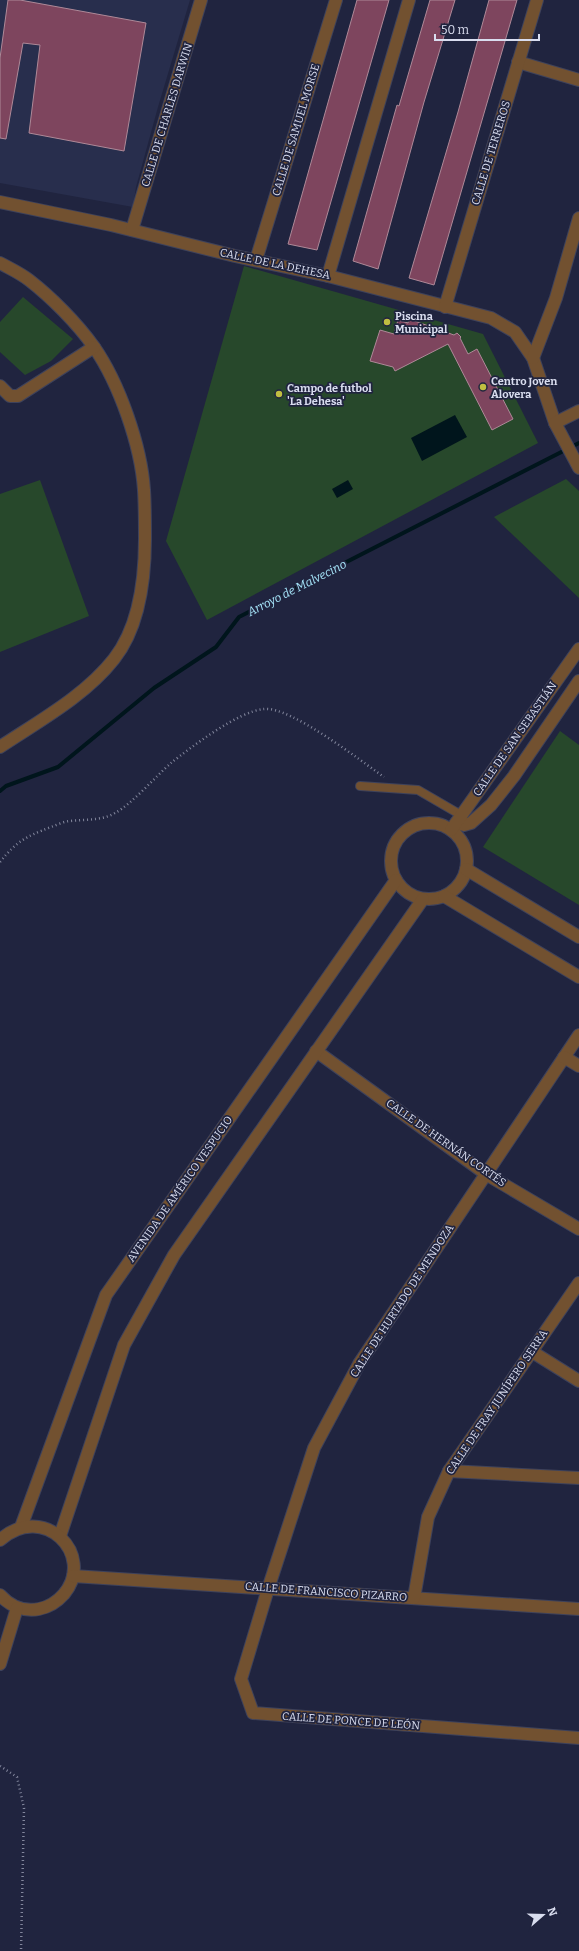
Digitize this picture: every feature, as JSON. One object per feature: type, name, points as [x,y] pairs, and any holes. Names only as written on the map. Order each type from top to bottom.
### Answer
[{"type":"street","name":"CALLE DE CHARLES DARWIN","points":[[132,230],[201,0]]},
{"type":"street","name":"CALLE DE SAMUEL MORSE","points":[[256,260],[336,0]]},
{"type":"street","points":[[328,276],[409,0]]},
{"type":"street","name":"CALLE DE TERREROS","points":[[445,307],[537,0]]},
{"type":"street","points":[[518,62],[579,80]]},
{"type":"street","name":"CALLE DE LA DEHESA","points":[[0,202],[63,214],[328,276],[491,318],[515,332],[533,358],[555,424],[578,467]]},
{"type":"street","points":[[533,358],[556,298],[579,218]]},
{"type":"street","points":[[0,263],[28,279],[71,319],[94,347],[125,408],[138,454],[144,497],[145,558],[140,600],[132,628],[115,659],[90,685],[0,747]]},
{"type":"street","points":[[0,386],[10,396],[18,396],[94,347]]},
{"type":"street","points":[[555,424],[579,411]]},
{"type":"street","name":"CALLE DE SAN SEBASTIÁN","points":[[456,823],[579,649]]},
{"type":"street","points":[[456,823],[459,838],[464,847],[466,858],[466,869],[459,885],[444,896],[434,899],[423,899],[407,892],[396,880],[392,869],[391,858],[399,837],[408,829],[424,824],[441,825],[456,823],[464,826],[471,823],[491,805],[514,776],[579,681]]},
{"type":"street","points":[[466,869],[577,932]]},
{"type":"street","name":"AVENIDA DE AMÉRICO VESPUCIO","points":[[21,1527],[106,1295],[396,880]]},
{"type":"street","points":[[444,896],[579,977]]},
{"type":"street","points":[[60,1536],[124,1345],[174,1255],[423,899]]},
{"type":"street","name":"CALLE DE HURTADO DE MENDOZA","points":[[268,1589],[314,1448],[360,1364],[579,1035]]},
{"type":"street","name":"CALLE DE HERNÁN CORTÉS","points":[[316,1051],[486,1174],[579,1229]]},
{"type":"street","points":[[564,1057],[579,1066]]},
{"type":"street","name":"CALLE DE FRAY JUNÍPERO SERRA","points":[[414,1598],[428,1517],[448,1471],[579,1283]]},
{"type":"street","points":[[531,1351],[579,1381]]},
{"type":"street","points":[[448,1471],[579,1478]]},
{"type":"street","points":[[0,1540],[9,1532],[21,1527],[34,1526],[47,1528],[60,1536],[69,1548],[73,1562],[73,1576],[68,1590],[58,1600],[46,1608],[32,1610],[17,1608],[5,1601],[0,1595]]},
{"type":"street","name":"CALLE DE FRANCISCO PIZARRO","points":[[73,1576],[579,1609]]},
{"type":"street","name":"CALLE DE PONCE DE LEÓN","points":[[268,1589],[241,1679],[253,1713],[579,1738]]},
{"type":"street","points":[[0,1664],[17,1608]]},
{"type":"lane","points":[[360,786],[418,790],[456,823]]},
{"type":"path","points":[[0,862],[14,846],[27,836],[69,821],[105,818],[118,811],[171,763],[242,716],[265,708],[287,714],[324,735],[400,789]]},
{"type":"path","points":[[0,1766],[17,1777],[24,1808],[21,1951]]},
{"type":"shaded area","points":[[0,0],[190,0],[158,107],[136,187],[133,207],[0,183]]},
{"type":"shaded area","points":[[455,415],[467,437],[422,461],[411,438]]},
{"type":"shaded area","points":[[348,480],[353,489],[337,498],[332,489]]},
{"type":"green space","points":[[244,266],[483,334],[538,443],[207,620],[166,541]]},
{"type":"green space","points":[[23,297],[73,339],[51,361],[25,375],[0,352],[0,322]]},
{"type":"green space","points":[[566,479],[579,491],[579,598],[494,517]]},
{"type":"green space","points":[[40,480],[89,616],[0,652],[0,494]]},
{"type":"green space","points":[[560,731],[579,745],[579,905],[483,847]]},
{"type":"building","points":[[8,0],[20,0],[146,23],[124,151],[29,133],[40,45],[23,43],[6,139],[0,138],[0,58]]},
{"type":"building","points":[[357,0],[389,0],[317,250],[288,244]]},
{"type":"building","points":[[430,0],[455,0],[424,102],[378,269],[353,261],[397,105],[399,106]]},
{"type":"building","points":[[489,0],[517,0],[434,285],[409,278]]},
{"type":"building","points":[[409,319],[454,335],[457,333],[461,337],[460,338],[468,354],[477,349],[513,419],[492,430],[448,344],[395,371],[393,367],[370,361],[380,330],[394,334],[398,320],[408,323]]},
{"type":"waterway","name":"Arroyo de Malvecino","points":[[0,791],[6,786],[58,767],[154,688],[216,647],[239,617],[579,443]]},
{"type":"place","name":"Piscina Municipal","points":[[387,322]]},
{"type":"place","name":"Centro Joven Alovera","points":[[483,387]]},
{"type":"place","name":"Campo de futbol 'La Dehesa'","points":[[279,394]]}]
